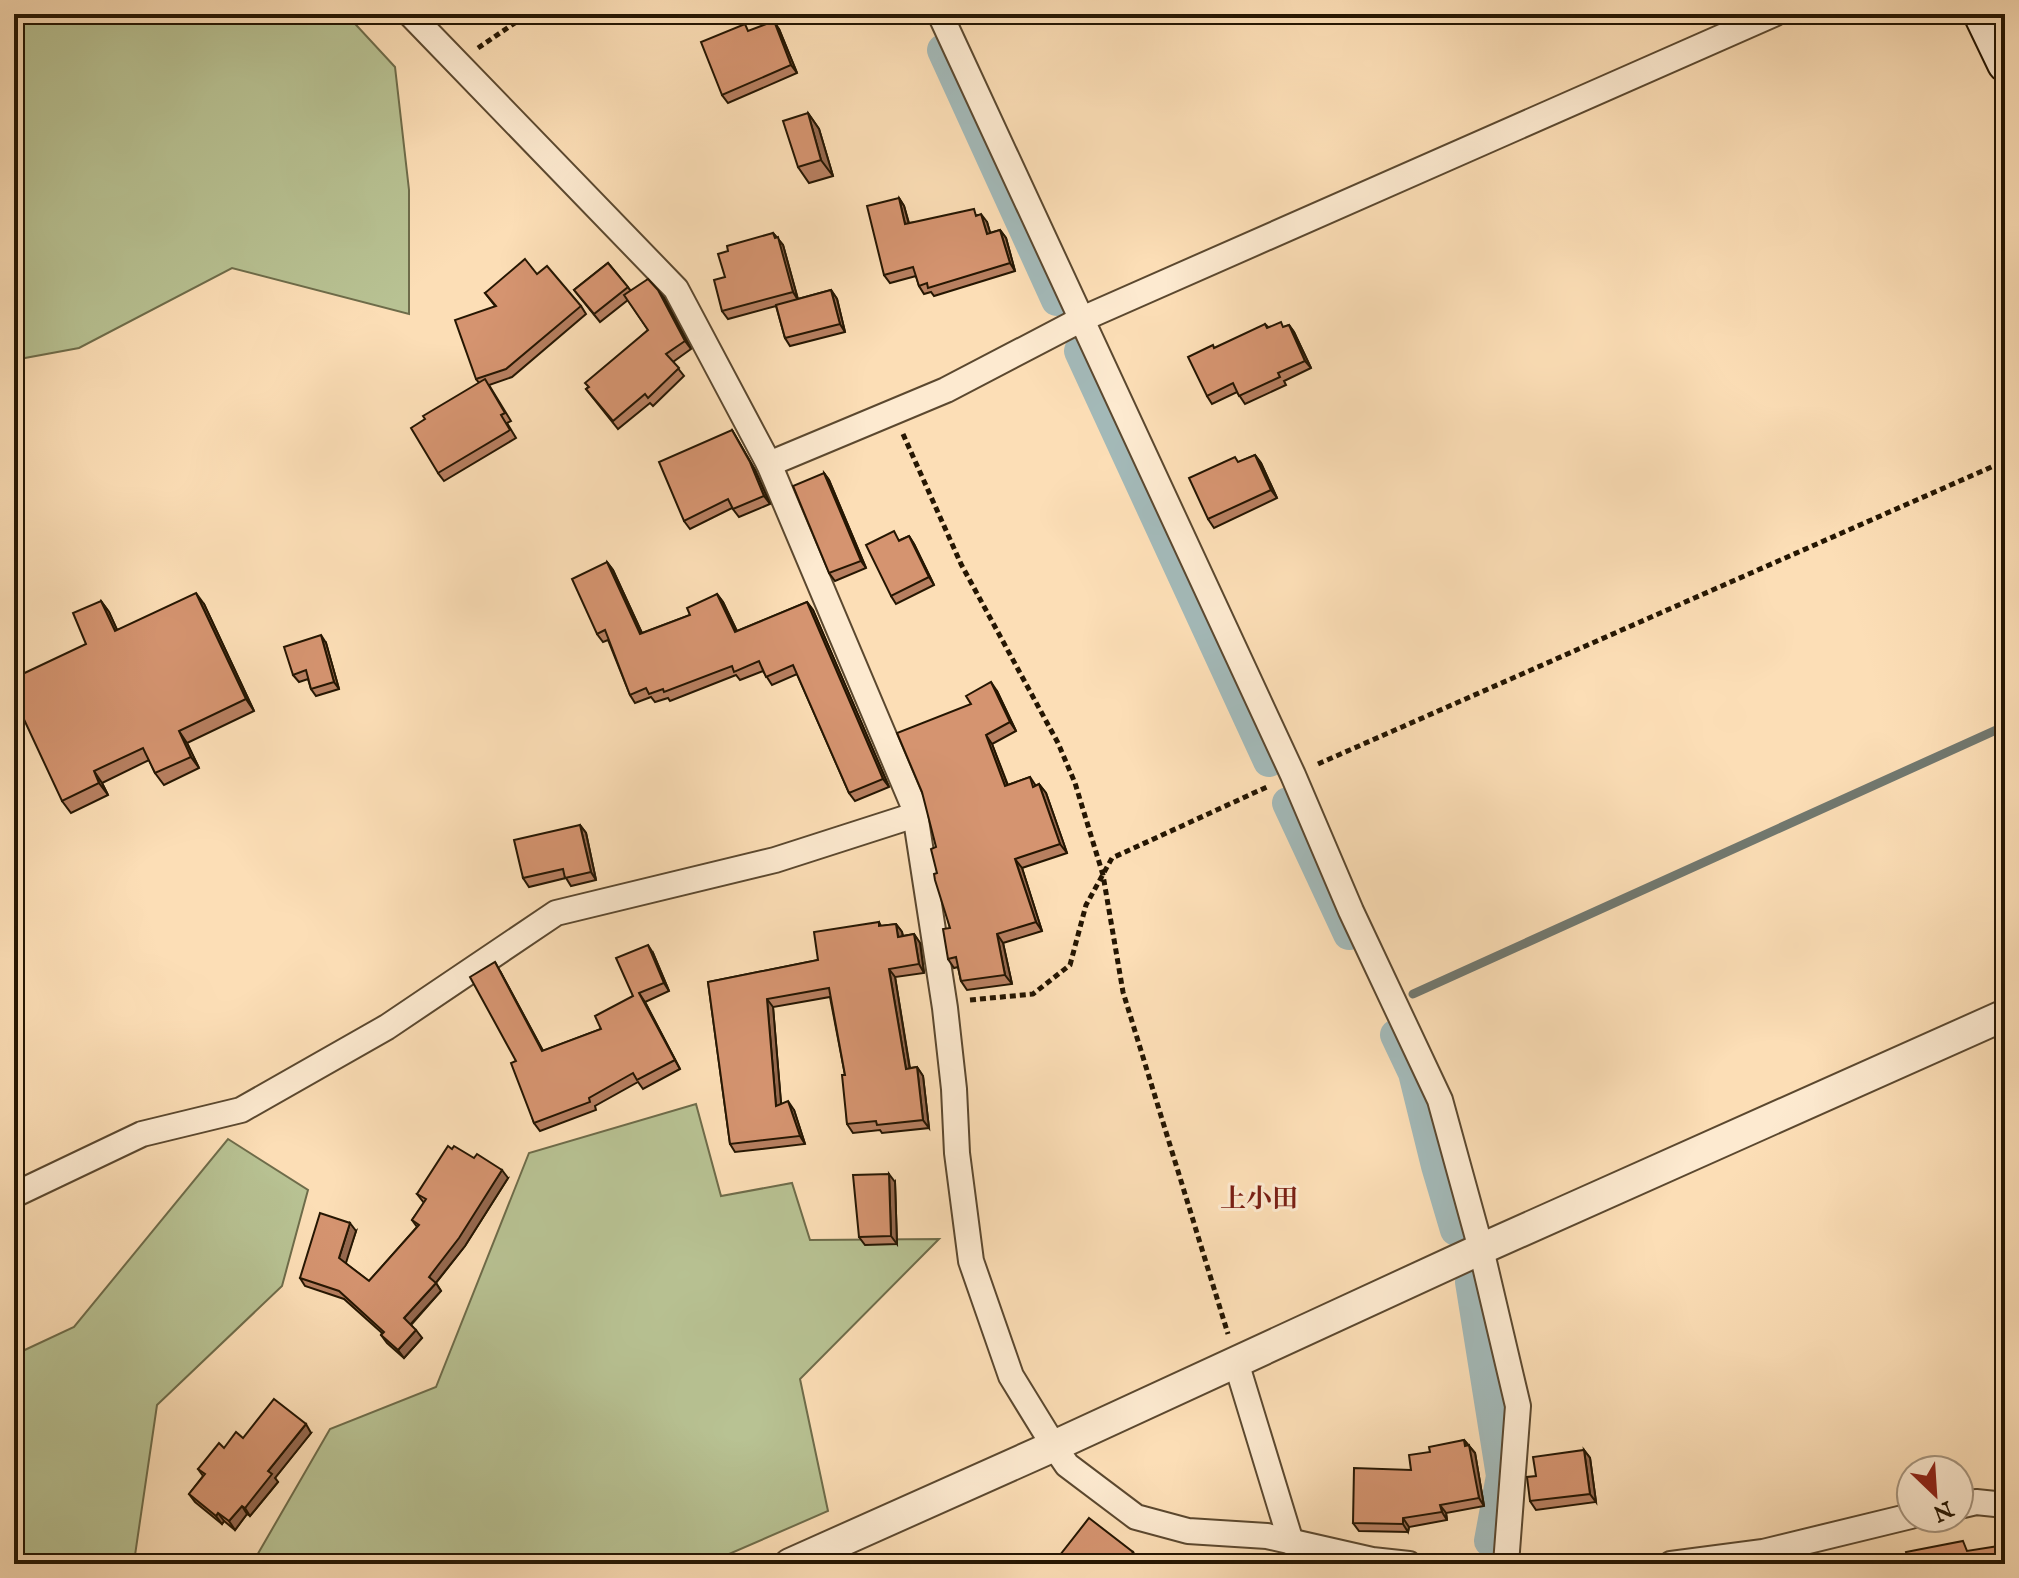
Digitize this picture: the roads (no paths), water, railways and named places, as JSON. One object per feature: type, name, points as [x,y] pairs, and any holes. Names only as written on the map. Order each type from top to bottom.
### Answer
[{"type":"main road","points":[[1981,14],[2005,64]]},
{"type":"street","points":[[410,14],[676,289],[769,464],[914,807],[945,1008],[957,1153],[971,1261],[1011,1376],[1054,1446],[1067,1465],[1136,1517],[1188,1531],[1267,1536],[1372,1560],[1409,1564]]},
{"type":"street","points":[[940,14],[1440,1100],[1481,1249],[1518,1406],[1506,1564]]},
{"type":"street","points":[[769,464],[946,390],[1082,319],[1774,14]]},
{"type":"street","points":[[14,1195],[142,1134],[241,1110],[387,1027],[556,913],[775,860],[915,815]]},
{"type":"street","points":[[790,1564],[1481,1249],[2005,1015]]},
{"type":"street","points":[[1236,1362],[1291,1542]]},
{"type":"street","points":[[1975,1502],[2005,1505]]},
{"type":"street","points":[[1671,1564],[1763,1558],[1895,1521]]},
{"type":"waterway","points":[[943,50],[1057,300]]},
{"type":"waterway","points":[[1080,351],[1269,761]]},
{"type":"waterway","points":[[1413,994],[2005,726]]},
{"type":"waterway","points":[[1288,803],[1349,934]]},
{"type":"waterway","points":[[1396,1035],[1414,1073],[1456,1230]]},
{"type":"waterway","points":[[1471,1282],[1502,1476],[1490,1541]]},
{"type":"district","name":"上小田","points":[[1259,1199]]}]
